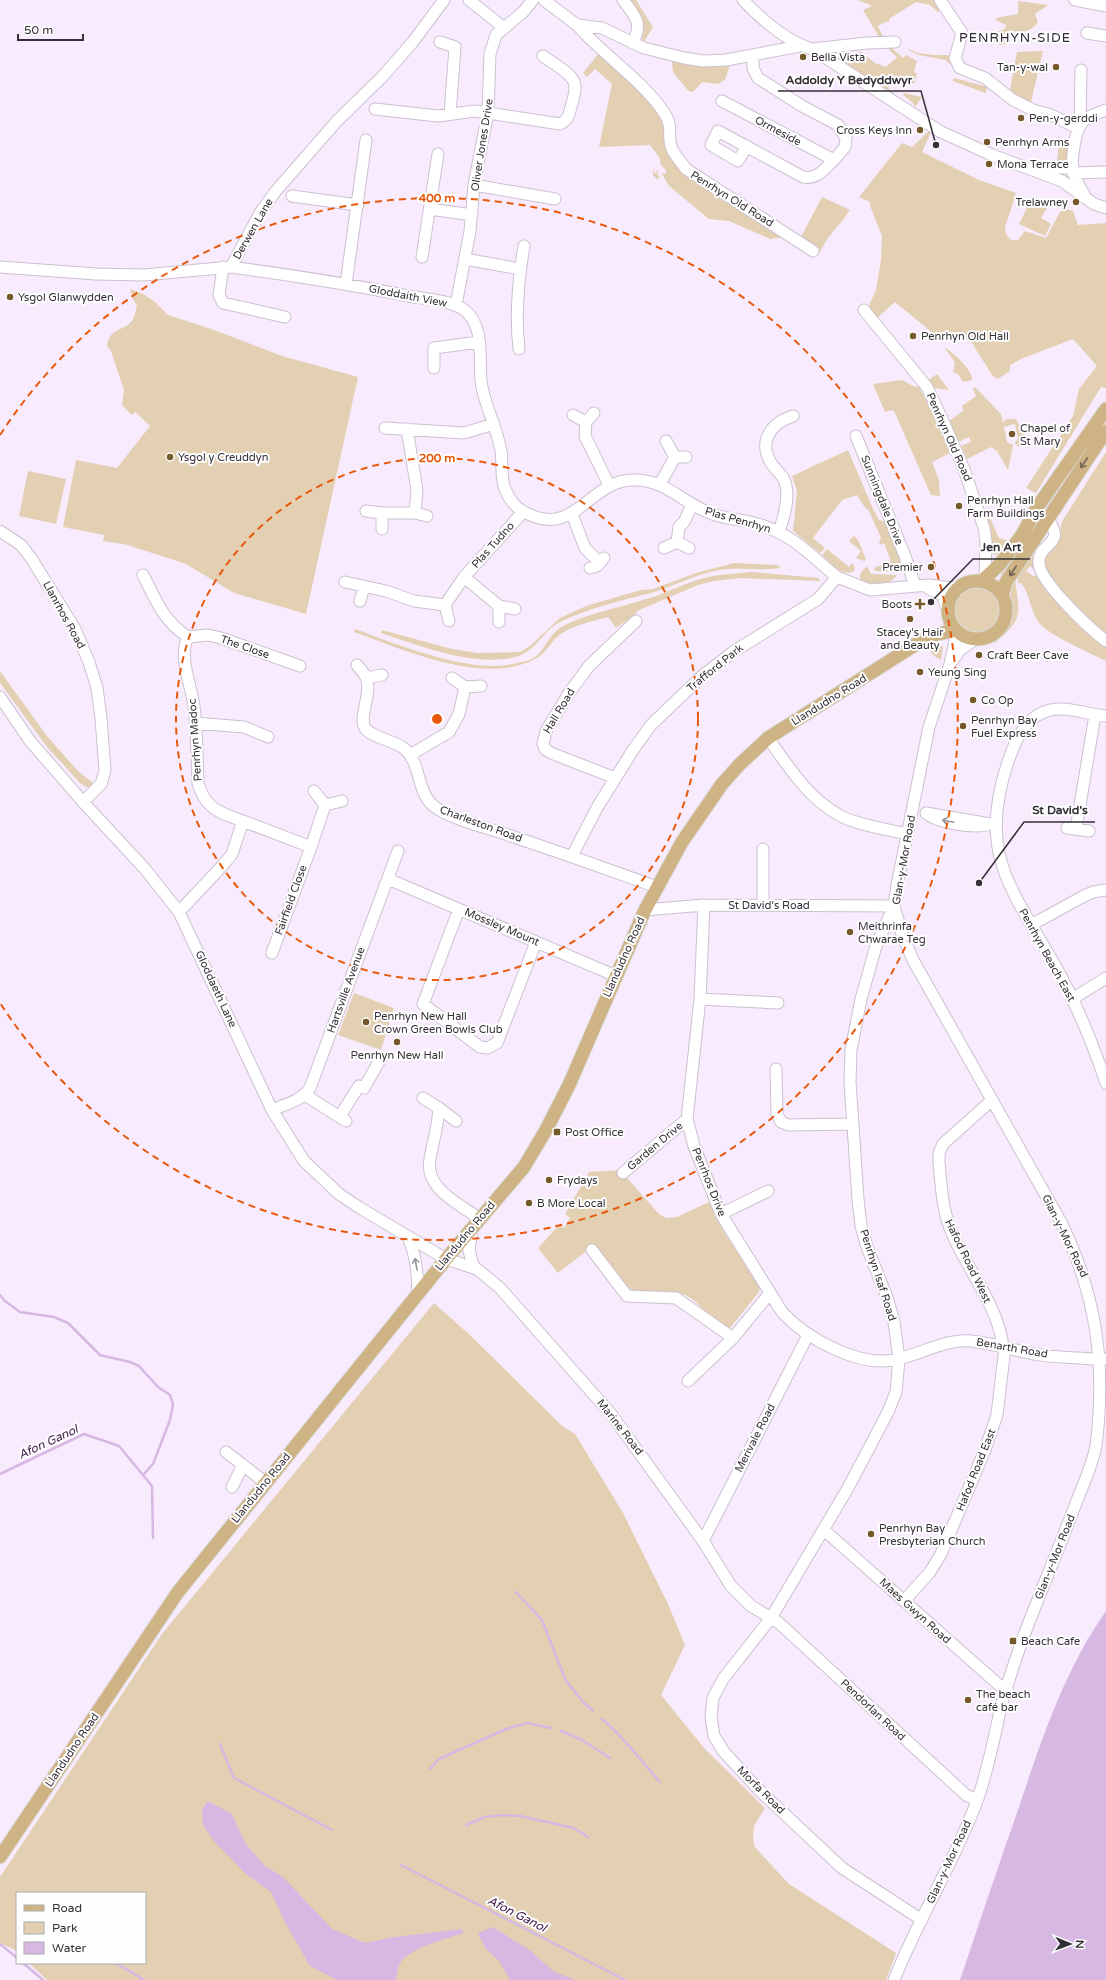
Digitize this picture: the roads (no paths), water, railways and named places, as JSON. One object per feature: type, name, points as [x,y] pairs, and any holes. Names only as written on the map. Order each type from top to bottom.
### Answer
[{"type":"main road","points":[[984,580],[1000,564],[1022,535],[1038,506],[1106,409]]},
{"type":"main road","points":[[1002,595],[1006,582],[1106,430]]},
{"type":"main road","points":[[984,580],[991,584],[1002,595],[1006,610],[1005,620],[999,629],[989,637],[974,640],[956,631],[947,611],[953,593],[960,586],[974,581],[984,580]]},
{"type":"main road","name":"Llandudno Road","points":[[0,1857],[178,1592],[418,1293],[524,1167],[546,1130],[569,1085],[645,910],[682,842],[722,784],[740,764],[768,738],[928,638],[945,621],[947,611]]},
{"type":"main road","name":"Llandudno Road","points":[[928,638],[956,631]]},
{"type":"street","name":"Derwen Lane","points":[[0,267],[96,274],[144,275],[227,267],[260,213],[275,192],[337,121],[383,76],[412,43],[444,0]]},
{"type":"street","name":"Oliver Jones Drive","points":[[456,305],[472,215],[474,185],[488,112],[490,54],[496,34],[523,12],[533,0]]},
{"type":"street","name":"Penrhyn Old Road","points":[[544,0],[577,25],[595,44],[646,90],[669,122],[672,149],[686,169],[814,251]]},
{"type":"street","points":[[623,0],[635,17],[639,27],[638,33],[632,43]]},
{"type":"street","points":[[743,0],[759,16],[800,46],[812,49],[941,132],[992,155],[1062,181],[1087,200],[1106,208]]},
{"type":"street","points":[[940,0],[962,33],[955,58],[960,68],[985,78],[1013,100],[1033,110],[1079,126]]},
{"type":"street","points":[[1075,0],[1106,6]]},
{"type":"street","points":[[467,3],[503,27]]},
{"type":"street","points":[[577,25],[612,32],[632,43],[665,54],[703,61],[726,60],[753,56],[800,46]]},
{"type":"street","points":[[595,44],[592,33],[596,28]]},
{"type":"street","points":[[1087,33],[1106,36]]},
{"type":"street","points":[[440,42],[456,47],[450,114]]},
{"type":"street","points":[[812,49],[867,43],[895,42]]},
{"type":"street","points":[[375,109],[438,116],[467,111],[488,112],[560,124],[566,121],[575,88],[574,82],[568,75],[543,56]]},
{"type":"street","points":[[747,146],[809,179],[816,177],[834,160],[845,147],[846,138],[843,130],[838,125],[802,106],[758,78],[753,68],[753,56]]},
{"type":"street","points":[[1081,70],[1079,126],[1073,171],[1087,200]]},
{"type":"street","name":"Ormeside","points":[[722,101],[834,160]]},
{"type":"street","points":[[1079,126],[1090,117],[1106,110]]},
{"type":"street","points":[[346,284],[366,140]]},
{"type":"street","points":[[422,257],[438,154]]},
{"type":"street","points":[[1030,168],[1106,172]]},
{"type":"street","points":[[474,185],[555,199]]},
{"type":"street","points":[[292,196],[358,205]]},
{"type":"street","points":[[430,209],[472,215]]},
{"type":"street","points":[[518,349],[516,311],[524,246]]},
{"type":"street","points":[[465,259],[520,269]]},
{"type":"street","name":"Gloddaith View","points":[[227,267],[346,284],[456,305],[469,314],[478,332],[481,382],[501,452],[505,490],[512,501],[523,512]]},
{"type":"street","points":[[227,267],[219,295],[223,303],[285,317]]},
{"type":"street","name":"Penrhyn Old Road","points":[[864,310],[927,387],[964,469],[979,510],[986,539],[984,580]]},
{"type":"street","points":[[434,368],[434,348],[479,342]]},
{"type":"street","points":[[594,413],[586,422],[585,436],[609,485]]},
{"type":"street","points":[[573,415],[586,422]]},
{"type":"street","points":[[779,532],[784,517],[787,498],[786,484],[766,454],[766,440],[771,428],[780,420],[793,416]]},
{"type":"street","points":[[385,428],[464,433],[494,424]]},
{"type":"street","points":[[407,429],[417,490],[414,513]]},
{"type":"street","name":"Sunningdale Drive","points":[[856,436],[917,586]]},
{"type":"street","points":[[660,484],[681,457],[666,442]]},
{"type":"street","name":"Plas Penrhyn","points":[[523,512],[550,520],[572,514],[609,485],[633,480],[660,484],[692,505],[711,514],[750,521],[779,532],[798,543],[837,577]]},
{"type":"street","points":[[677,542],[679,527],[684,522],[692,505]]},
{"type":"street","points":[[366,511],[382,513],[414,513],[427,516]]},
{"type":"street","name":"Plas Tudno","points":[[445,605],[464,577],[523,512]]},
{"type":"street","points":[[382,513],[382,529]]},
{"type":"street","points":[[572,514],[585,548],[602,560],[590,568]]},
{"type":"street","points":[[1047,520],[1054,527],[1055,535],[1040,557],[1039,564],[1043,575],[1068,605],[1106,640]]},
{"type":"street","name":"Llanrhos Road","points":[[0,531],[21,545],[31,558],[75,629],[89,662],[97,688],[105,771],[101,784],[83,802]]},
{"type":"street","points":[[664,548],[677,542]]},
{"type":"street","points":[[677,542],[689,548]]},
{"type":"street","points":[[985,560],[1000,564]]},
{"type":"street","points":[[143,575],[168,621],[176,630],[188,637]]},
{"type":"street","name":"Plas Tudno","points":[[464,577],[499,606],[515,609]]},
{"type":"street","points":[[837,577],[870,590],[917,586],[955,588],[960,586]]},
{"type":"street","name":"Trafford Park","points":[[572,856],[594,812],[615,778],[652,725],[702,676],[733,652],[818,599],[837,577]]},
{"type":"street","points":[[345,582],[386,592],[414,601],[445,605],[449,621]]},
{"type":"street","points":[[917,586],[939,592],[945,599],[947,611]]},
{"type":"street","points":[[360,601],[364,587]]},
{"type":"street","points":[[499,606],[499,622]]},
{"type":"street","name":"Hall Road","points":[[615,778],[551,753],[545,749],[544,738],[552,720],[589,666],[636,621]]},
{"type":"street","points":[[950,664],[956,631]]},
{"type":"street","name":"The Close","points":[[188,637],[208,635],[221,638],[300,666]]},
{"type":"street","name":"Penrhyn Madoc","points":[[188,637],[184,645],[184,655],[194,705],[198,783],[204,799],[218,812],[243,821]]},
{"type":"street","points":[[950,664],[960,650],[974,640]]},
{"type":"street","name":"Glan-y-Mor Road","points":[[894,1980],[977,1800],[1007,1689],[1023,1638],[1086,1479],[1096,1448],[1102,1418],[1104,1392],[1105,1359],[1101,1335],[1088,1284],[1076,1253],[1062,1224],[913,960],[902,934],[894,906],[929,727],[950,664]]},
{"type":"street","points":[[357,665],[367,678],[382,675]]},
{"type":"street","name":"Charleston Road","points":[[367,678],[368,700],[363,721],[366,728],[372,734],[393,741],[410,755],[417,769],[425,797],[435,808],[458,818],[572,856],[658,887]]},
{"type":"street","points":[[452,678],[465,687],[481,686]]},
{"type":"street","points":[[410,755],[449,732],[460,714],[465,687]]},
{"type":"street","name":"Gloddaeth Lane","points":[[0,697],[30,741],[145,870],[179,912],[272,1110],[304,1161],[320,1177],[360,1208],[446,1259]]},
{"type":"street","name":"Penrhyn Beach East","points":[[1101,716],[1065,709],[1054,709],[1044,711],[1027,724],[1016,741],[1000,786],[991,825],[1006,878],[1072,998],[1105,1077]]},
{"type":"street","points":[[1089,831],[1072,828],[1101,716]]},
{"type":"street","points":[[195,723],[244,727],[268,737]]},
{"type":"street","points":[[768,738],[793,773],[811,794],[839,815],[871,826],[907,834]]},
{"type":"street","points":[[314,792],[325,805],[342,801]]},
{"type":"street","name":"Fairfield Close","points":[[272,953],[325,805]]},
{"type":"street","points":[[912,810],[926,813],[932,818],[961,824],[980,826],[991,825]]},
{"type":"street","points":[[179,912],[232,854],[243,821],[311,847]]},
{"type":"street","points":[[763,849],[763,904]]},
{"type":"street","name":"Hartsville Avenue","points":[[305,1095],[310,1088],[398,851]]},
{"type":"street","name":"Mossley Mount","points":[[388,879],[616,976]]},
{"type":"street","points":[[1032,925],[1084,896],[1093,892],[1106,890]]},
{"type":"street","name":"St David's Road","points":[[645,910],[704,905],[763,904],[894,906]]},
{"type":"street","name":"Penrhos Drive","points":[[704,905],[700,999],[686,1119],[694,1146],[721,1214],[782,1312],[793,1324],[808,1335],[858,1358],[885,1362],[899,1359]]},
{"type":"street","name":"Penrhyn Isaf Road","points":[[772,1618],[824,1530],[888,1412],[896,1392],[899,1359],[894,1322],[888,1300],[867,1247],[862,1226],[858,1199],[850,1082],[851,1050],[854,1026],[876,946],[894,906]]},
{"type":"street","points":[[459,909],[423,1004],[480,1047],[487,1048],[496,1043],[536,942]]},
{"type":"street","points":[[1072,998],[1106,978]]},
{"type":"street","points":[[700,999],[778,1003]]},
{"type":"street","points":[[272,1110],[305,1095],[343,1119],[359,1086],[364,1088],[381,1058]]},
{"type":"street","points":[[773,1074],[777,1114],[781,1122],[788,1125],[853,1124]]},
{"type":"street","points":[[423,1098],[456,1121]]},
{"type":"street","name":"Hafod Road West","points":[[992,1100],[943,1144],[939,1162],[946,1215],[951,1230],[991,1307],[1001,1331],[1004,1347]]},
{"type":"street","points":[[439,1108],[438,1129],[429,1161],[429,1173],[439,1189],[476,1223],[469,1251],[474,1268]]},
{"type":"street","name":"Garden Drive","points":[[623,1173],[686,1119]]},
{"type":"street","points":[[721,1214],[768,1191]]},
{"type":"street","points":[[408,1237],[414,1250],[418,1275],[418,1293]]},
{"type":"street","points":[[592,1250],[627,1296],[676,1298],[733,1338]]},
{"type":"street","name":"Marine Road","points":[[446,1259],[474,1268],[500,1288],[611,1414],[703,1542],[731,1586],[751,1606],[772,1618]]},
{"type":"street","points":[[688,1382],[733,1338],[770,1293]]},
{"type":"street","name":"Merivale Road","points":[[703,1542],[808,1335]]},
{"type":"street","name":"Benarth Road","points":[[899,1359],[941,1345],[970,1340],[1035,1354],[1105,1359]]},
{"type":"street","name":"Hafod Road East","points":[[904,1601],[930,1572],[941,1554],[985,1450],[997,1415],[1004,1347]]},
{"type":"street","points":[[226,1452],[266,1483]]},
{"type":"street","points":[[232,1487],[243,1465]]},
{"type":"street","name":"Maes Gwyn Road","points":[[824,1530],[999,1685],[1007,1689]]},
{"type":"street","name":"Pendorlan Road","points":[[772,1618],[966,1795],[977,1800]]},
{"type":"street","name":"Morfa Road","points":[[772,1618],[723,1679],[713,1698],[711,1717],[714,1736],[724,1752],[760,1791],[842,1868],[922,1920]]},
{"type":"water","points":[[1106,1611],[1106,1980],[960,1980],[1055,1707],[1078,1658]]},
{"type":"water","points":[[208,1801],[232,1814],[245,1843],[264,1865],[284,1878],[332,1929],[365,1943],[394,1937],[462,1929],[463,1933],[424,1946],[409,1954],[400,1963],[396,1980],[337,1980],[310,1966],[286,1924],[271,1892],[246,1874],[214,1841],[203,1825],[202,1809]]},
{"type":"water","points":[[493,1927],[531,1951],[553,1971],[575,1980],[510,1980],[499,1961],[485,1948],[478,1933]]},
{"type":"waterway","points":[[0,1295],[5,1301],[20,1312],[54,1317],[68,1323],[100,1355],[130,1362],[139,1366],[158,1387],[170,1395],[173,1404],[170,1420],[153,1464],[143,1475]]},
{"type":"waterway","name":"Afon Ganol","points":[[0,1474],[84,1434],[119,1446],[152,1486],[153,1538]]},
{"type":"waterway","points":[[516,1592],[542,1620],[566,1681],[584,1703],[593,1711]]},
{"type":"waterway","points":[[602,1719],[625,1741],[660,1782]]},
{"type":"waterway","points":[[430,1769],[439,1759],[506,1729],[527,1723],[551,1728]]},
{"type":"waterway","points":[[561,1731],[582,1740],[610,1758]]},
{"type":"waterway","name":"Afon Ganol","points":[[220,1744],[234,1778],[332,1830]]},
{"type":"waterway","points":[[466,1825],[485,1817],[503,1815],[520,1816],[574,1828],[588,1837]]},
{"type":"waterway","name":"Afon Ganol","points":[[401,1865],[625,1980]]},
{"type":"waterway","points":[[0,1944],[16,1957]]},
{"type":"waterway","points":[[24,1964],[43,1980]]},
{"type":"waterway","points":[[118,1964],[144,1980]]},
{"type":"place","name":"Bella Vista","points":[[803,57]]},
{"type":"place","name":"Tan-y-wal","points":[[1056,67]]},
{"type":"place","name":"Pen-y-gerddi","points":[[1021,118]]},
{"type":"place","name":"Cross Keys Inn","points":[[920,130]]},
{"type":"place","name":"Penrhyn Arms","points":[[987,142]]},
{"type":"place","name":"Addoldy Y Bedyddwyr","points":[[936,145]]},
{"type":"place","name":"Mona Terrace","points":[[989,164]]},
{"type":"place","name":"Trelawney","points":[[1076,202]]},
{"type":"place","name":"Ysgol Glanwydden","points":[[10,297]]},
{"type":"place","name":"Penrhyn Old Hall","points":[[913,336]]},
{"type":"place","name":"Chapel of St Mary","points":[[1012,434]]},
{"type":"place","name":"Ysgol y Creuddyn","points":[[170,457]]},
{"type":"place","name":"Penrhyn Hall Farm Buildings","points":[[959,506]]},
{"type":"place","name":"Premier","points":[[931,567]]},
{"type":"place","name":"Jen Art","points":[[931,602]]},
{"type":"place","name":"Boots","points":[[920,604]]},
{"type":"place","name":"Stacey's Hair and Beauty","points":[[910,619]]},
{"type":"place","name":"Craft Beer Cave","points":[[979,655]]},
{"type":"place","name":"Yeung Sing","points":[[920,672]]},
{"type":"place","name":"Co Op","points":[[973,700]]},
{"type":"place","name":"Penrhyn Bay Fuel Express","points":[[963,726]]},
{"type":"place","name":"St David's","points":[[979,883]]},
{"type":"place","name":"Meithrinfa Chwarae Teg","points":[[850,932]]},
{"type":"place","name":"Penrhyn New Hall Crown Green Bowls Club","points":[[366,1022]]},
{"type":"place","name":"Penrhyn New Hall","points":[[397,1042]]},
{"type":"place","name":"Post Office","points":[[557,1132]]},
{"type":"place","name":"Frydays","points":[[549,1180]]},
{"type":"place","name":"B More Local","points":[[529,1203]]},
{"type":"place","name":"Penrhyn Bay Presbyterian Church","points":[[871,1534]]},
{"type":"place","name":"Beach Cafe","points":[[1013,1641]]},
{"type":"place","name":"The beach café bar","points":[[968,1700]]},
{"type":"district","name":"PENRHYN-SIDE","points":[[1015,38]]}]
